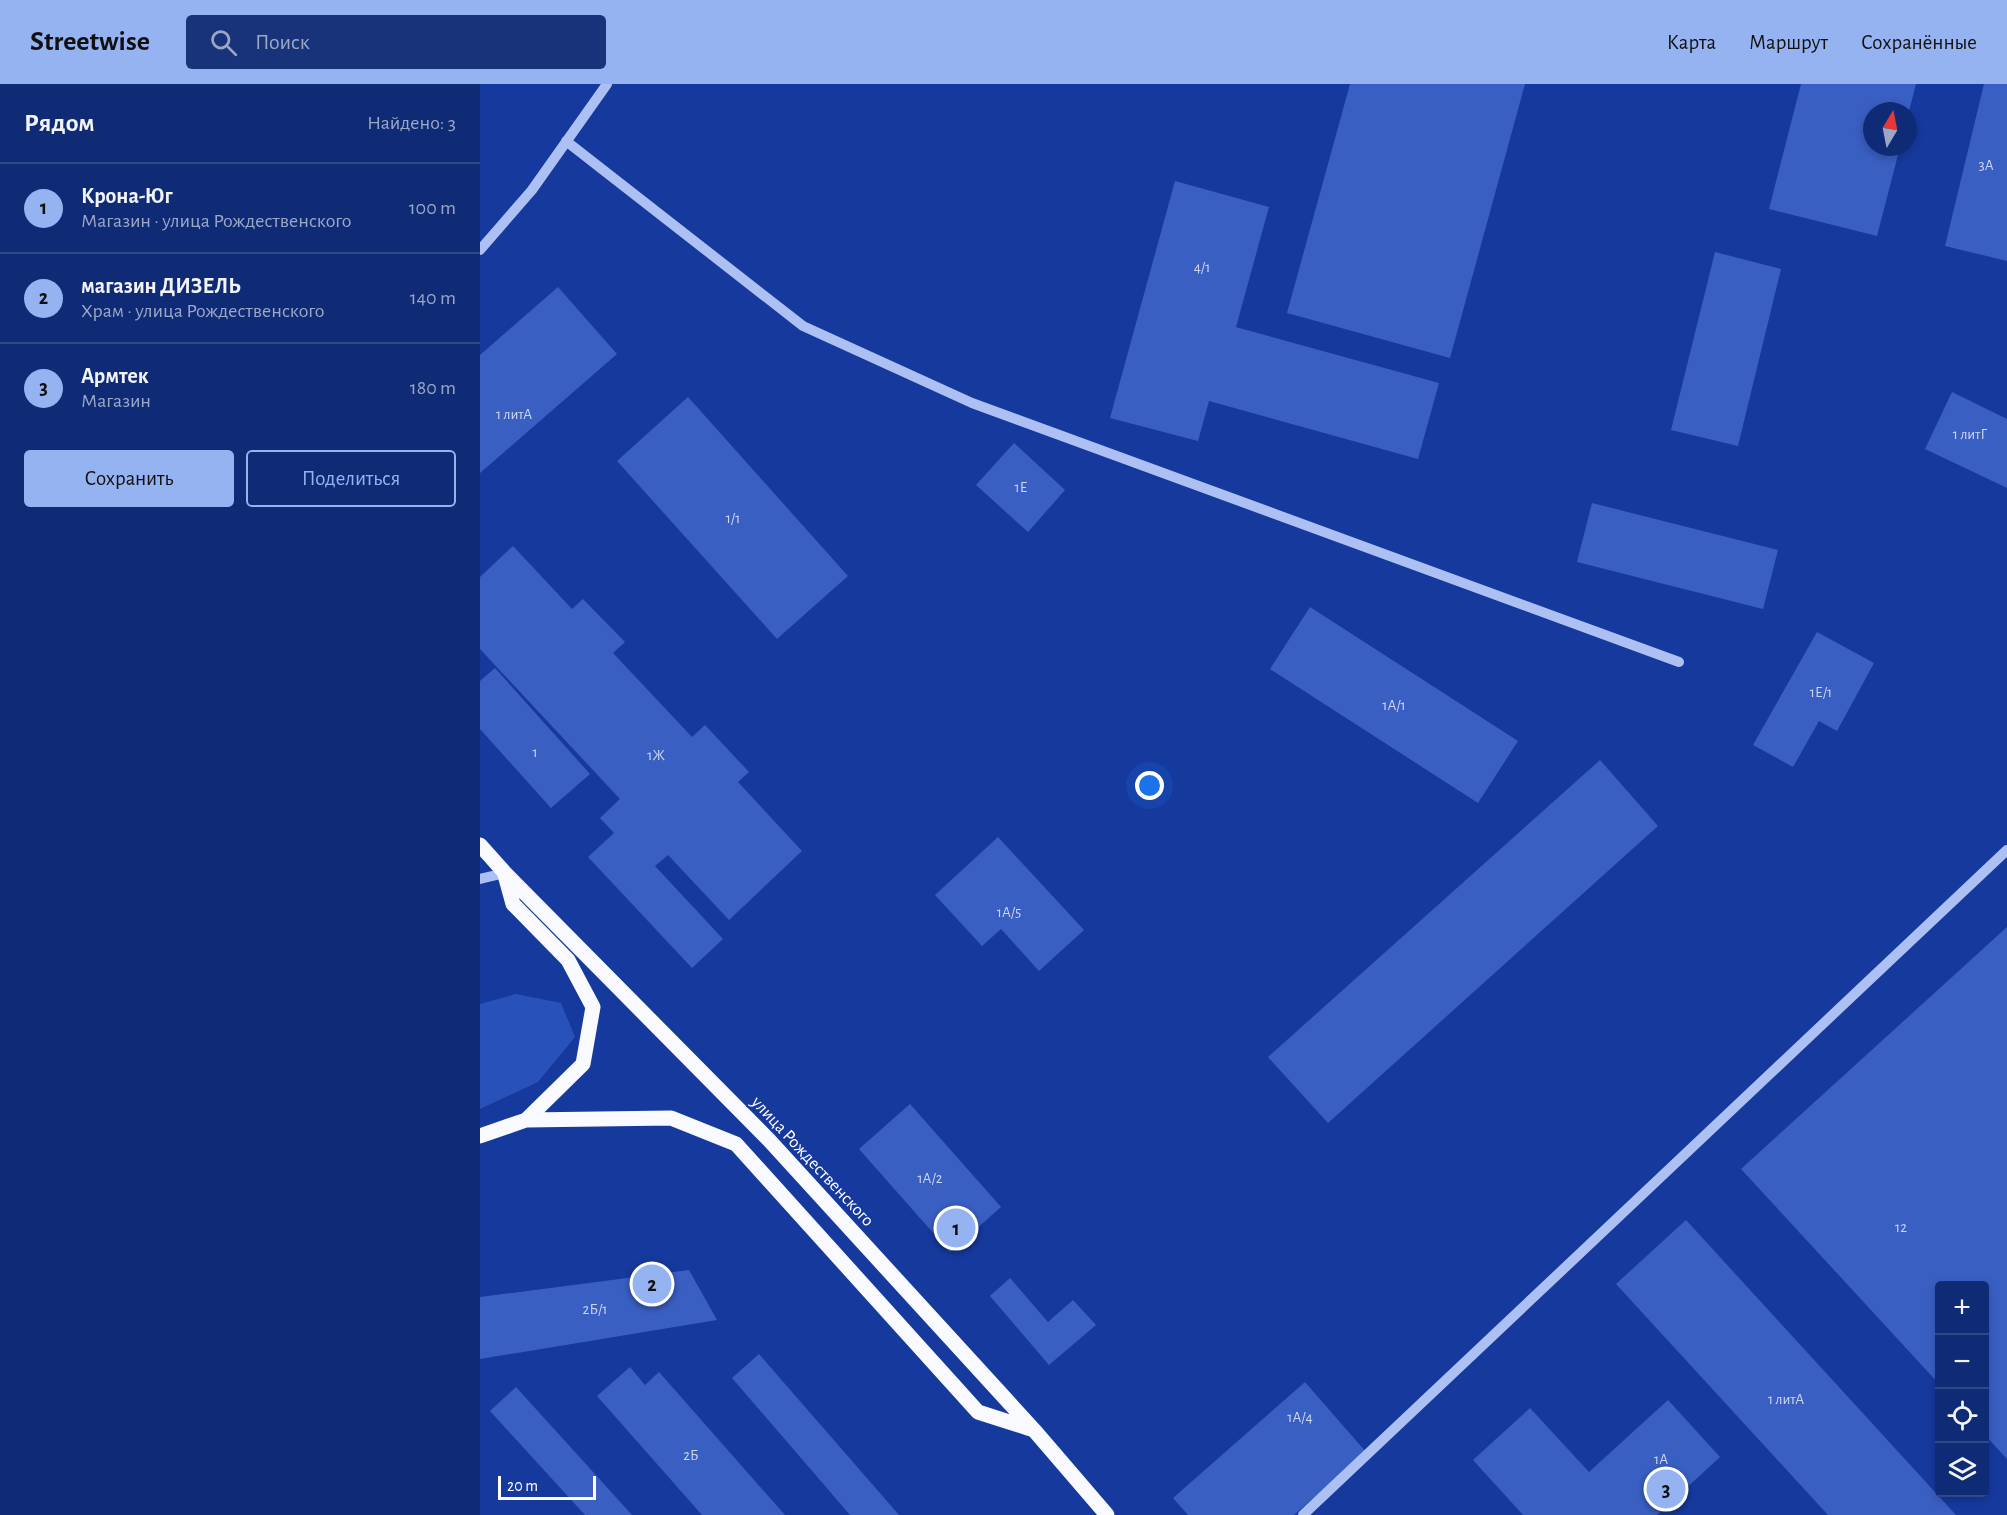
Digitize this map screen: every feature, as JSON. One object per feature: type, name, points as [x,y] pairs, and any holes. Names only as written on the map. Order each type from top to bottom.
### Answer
[{"type":"main road","name":"улица Рождественского","points":[[480,845],[769,1140],[1034,1430],[1107,1515]]},
{"type":"main road","points":[[505,873],[513,904],[568,960],[593,1007],[583,1064],[526,1120]]},
{"type":"main road","points":[[480,1136],[526,1120],[671,1118],[736,1144],[978,1412],[1034,1430]]},
{"type":"street","points":[[480,250],[532,190],[607,84]]},
{"type":"street","points":[[566,141],[803,326],[972,403],[1679,662]]},
{"type":"street","points":[[1303,1515],[2007,850]]},
{"type":"street","points":[[480,879],[505,873]]},
{"type":"shaded area","points":[[516,994],[561,1003],[575,1037],[538,1082],[480,1109],[480,1004]]},
{"type":"building","points":[[1350,84],[1525,84],[1450,358],[1287,313]]},
{"type":"building","points":[[1801,84],[1916,84],[1911,102],[1863,102],[1863,156],[1898,156],[1877,236],[1769,209]]},
{"type":"building","points":[[1984,84],[2007,84],[2007,261],[1945,246]]},
{"type":"building","points":[[1175,181],[1269,207],[1236,327],[1439,383],[1418,459],[1209,401],[1198,441],[1110,418]]},
{"type":"building","points":[[1715,252],[1781,269],[1738,446],[1671,430]]},
{"type":"building","points":[[558,287],[617,354],[480,473],[480,355]]},
{"type":"building","points":[[1952,392],[2007,419],[2007,488],[1925,449]]},
{"type":"building","points":[[688,397],[848,576],[777,639],[617,461]]},
{"type":"building","points":[[1014,443],[1065,490],[1028,532],[976,485]]},
{"type":"building","points":[[1592,503],[1778,550],[1763,609],[1577,562]]},
{"type":"building","points":[[513,546],[572,609],[583,599],[625,642],[613,653],[692,737],[705,725],[749,772],[738,782],[802,851],[729,920],[668,855],[655,866],[723,939],[692,968],[588,857],[614,833],[600,818],[620,799],[480,649],[480,577]]},
{"type":"building","points":[[1310,607],[1518,741],[1478,803],[1270,669]]},
{"type":"building","points":[[1817,632],[1874,663],[1837,731],[1819,721],[1793,767],[1753,745]]},
{"type":"building","points":[[495,668],[590,774],[551,808],[480,729],[480,681]]},
{"type":"building","points":[[1600,760],[1658,826],[1328,1123],[1268,1057]]},
{"type":"building","points":[[998,837],[1084,930],[1039,971],[1001,929],[982,946],[935,895]]},
{"type":"building","points":[[2007,927],[2007,1459],[1989,1439],[1989,1281],[1935,1281],[1935,1380],[1741,1169]]},
{"type":"building","points":[[910,1104],[1001,1207],[950,1252],[859,1149]]},
{"type":"building","points":[[1686,1220],[1935,1492],[1935,1497],[1940,1497],[1956,1515],[1828,1515],[1616,1284]]},
{"type":"building","points":[[689,1270],[717,1320],[480,1359],[480,1297]]},
{"type":"building","points":[[1010,1278],[1048,1322],[1073,1300],[1096,1325],[1049,1365],[990,1296]]},
{"type":"building","points":[[759,1354],[899,1515],[850,1515],[732,1378]]},
{"type":"building","points":[[630,1367],[645,1385],[659,1372],[785,1515],[702,1515],[597,1396]]},
{"type":"building","points":[[1305,1382],[1366,1452],[1294,1515],[1188,1515],[1173,1498]]},
{"type":"building","points":[[516,1387],[632,1515],[585,1515],[490,1411]]},
{"type":"building","points":[[1668,1400],[1720,1457],[1657,1515],[1523,1515],[1473,1460],[1530,1408],[1589,1472]]},
{"type":"place","name":"Крона-Юг","points":[[956,1228]]},
{"type":"place","name":"магазин ДИЗЕЛЬ","points":[[652,1284]]},
{"type":"place","name":"Армтек","points":[[1666,1489]]}]
